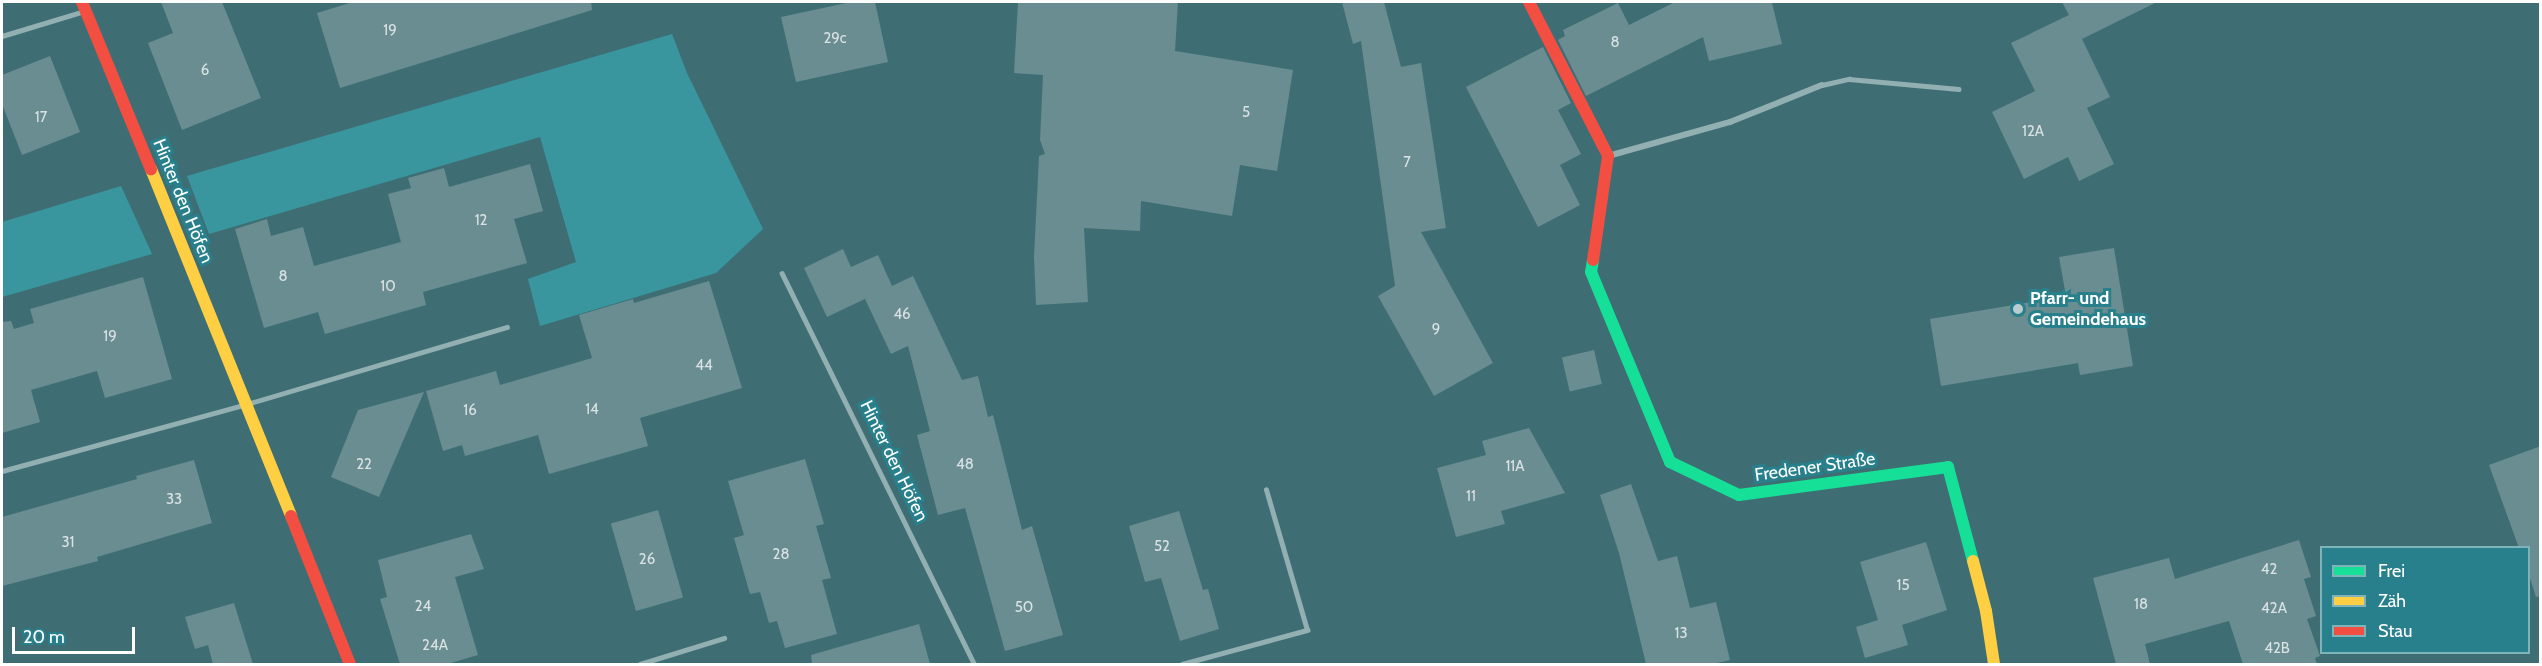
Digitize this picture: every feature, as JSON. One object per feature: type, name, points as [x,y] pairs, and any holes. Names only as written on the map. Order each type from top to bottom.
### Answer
[{"type":"street","points":[[1529,2],[1608,156],[1730,122],[1822,85]]},
{"type":"street","name":"Hinter den Höfen","points":[[84,6],[247,404],[350,664]]},
{"type":"street","name":"Fredener Straße","points":[[1608,156],[1591,272],[1670,462],[1739,495],[1948,467],[1986,611],[1994,664]]},
{"type":"lane","name":"Hinter den Höfen","points":[[2,36],[84,6]]},
{"type":"lane","points":[[1822,85],[1850,79],[1959,89]]},
{"type":"lane","name":"Hinter den Höfen","points":[[782,273],[974,664]]},
{"type":"lane","points":[[2,471],[247,404],[507,327]]},
{"type":"lane","points":[[1182,664],[1307,630],[1266,490]]},
{"type":"lane","points":[[640,664],[724,638]]},
{"type":"shaded area","points":[[672,34],[687,73],[763,229],[716,273],[540,326],[528,279],[576,262],[540,137],[209,234],[187,176]]},
{"type":"shaded area","points":[[121,186],[152,254],[2,297],[2,222]]},
{"type":"building","points":[[161,2],[222,2],[261,98],[182,130],[148,43],[173,33]]},
{"type":"building","points":[[353,2],[591,2],[592,10],[340,88],[317,13]]},
{"type":"building","points":[[851,2],[875,2],[888,62],[796,82],[781,17]]},
{"type":"building","points":[[1018,2],[1178,2],[1175,51],[1293,70],[1277,171],[1240,165],[1232,216],[1141,201],[1140,231],[1084,228],[1088,302],[1036,305],[1034,257],[1039,156],[1045,154],[1040,140],[1043,75],[1014,73]]},
{"type":"building","points":[[1342,2],[1384,2],[1401,67],[1421,63],[1446,228],[1421,232],[1493,363],[1434,396],[1378,296],[1395,286],[1361,41],[1353,44]]},
{"type":"building","points":[[1675,2],[1775,2],[1772,3],[1782,44],[1709,61],[1703,37],[1586,96],[1558,40],[1565,36],[1563,30],[1618,3],[1629,25]]},
{"type":"building","points":[[2062,2],[2157,2],[2082,39],[2110,97],[2087,108],[2114,164],[2079,181],[2068,157],[2024,179],[1992,112],[2035,91],[2011,43],[2069,15]]},
{"type":"building","points":[[1543,47],[1571,103],[1558,110],[1581,154],[1560,165],[1580,205],[1538,227],[1466,87]]},
{"type":"building","points":[[50,56],[80,132],[22,155],[2,104],[2,75]]},
{"type":"building","points":[[530,164],[543,211],[514,219],[527,263],[423,292],[426,305],[325,334],[318,312],[264,328],[235,229],[267,219],[271,236],[303,227],[314,266],[401,242],[388,194],[411,188],[408,178],[444,168],[449,187]]},
{"type":"building","name":"Pfarr- und Gemeindehaus","points":[[2114,248],[2133,366],[2080,375],[2078,363],[1941,386],[1930,319],[2066,296],[2059,257]]},
{"type":"building","points":[[843,249],[851,267],[878,255],[892,286],[913,276],[962,380],[978,376],[988,417],[993,415],[1022,530],[1032,526],[1063,635],[1005,651],[965,508],[938,515],[917,435],[930,431],[908,346],[891,354],[865,299],[871,296],[827,317],[804,268]]},
{"type":"building","points":[[143,277],[172,379],[105,398],[97,371],[31,390],[40,422],[2,433],[2,322],[11,321],[14,329],[34,323],[30,309]]},
{"type":"building","points":[[709,281],[742,388],[640,418],[648,446],[549,474],[538,435],[465,456],[462,445],[443,451],[426,391],[496,371],[500,385],[592,358],[579,315],[633,299],[634,303]]},
{"type":"building","points":[[1594,350],[1602,384],[1570,392],[1562,357]]},
{"type":"building","points":[[424,392],[379,497],[331,477],[358,410]]},
{"type":"building","points":[[1529,428],[1565,493],[1501,511],[1505,524],[1456,537],[1437,468],[1486,455],[1482,441]]},
{"type":"building","points":[[2541,446],[2541,596],[2536,597],[2530,578],[2530,546],[2518,546],[2489,465]]},
{"type":"building","points":[[805,459],[824,524],[816,526],[831,578],[822,580],[837,634],[785,648],[777,621],[769,623],[760,592],[750,594],[734,538],[744,535],[728,481]]},
{"type":"building","points":[[194,460],[212,523],[97,557],[98,561],[2,586],[2,517],[137,479],[136,476]]},
{"type":"building","points":[[1631,484],[1658,561],[1677,556],[1690,608],[1716,602],[1730,660],[1712,664],[1646,664],[1619,553],[1600,495]]},
{"type":"building","points":[[658,510],[683,597],[636,611],[611,524]]},
{"type":"building","points":[[1179,511],[1203,590],[1208,589],[1219,629],[1180,641],[1161,578],[1145,582],[1129,526]]},
{"type":"building","points":[[471,534],[484,569],[455,577],[478,655],[447,664],[400,664],[380,599],[387,597],[378,560]]},
{"type":"building","points":[[2299,540],[2311,577],[2304,579],[2316,616],[2307,619],[2320,656],[2315,658],[2317,664],[2243,664],[2229,621],[2145,644],[2150,664],[2116,664],[2093,578],[2169,558],[2175,579]]},
{"type":"building","points":[[1926,542],[1947,610],[1902,625],[1908,645],[1865,658],[1856,627],[1878,620],[1860,562]]},
{"type":"building","points":[[234,603],[253,664],[213,664],[208,645],[195,649],[185,617]]},
{"type":"building","points":[[919,624],[930,664],[812,664],[811,655]]},
{"type":"traffic: fast","points":[[1593,260],[1591,272],[1670,462],[1739,495],[1948,467],[1973,561]]},
{"type":"traffic: slow","points":[[151,169],[291,516]]},
{"type":"traffic: slow","points":[[1973,561],[1986,611],[1994,664]]},
{"type":"traffic: jam","points":[[82,2],[151,169]]},
{"type":"traffic: jam","points":[[1529,2],[1608,156],[1593,260]]},
{"type":"traffic: jam","points":[[291,516],[350,664]]},
{"type":"place","name":"Pfarr- und Gemeindehaus","points":[[2018,309]]}]
